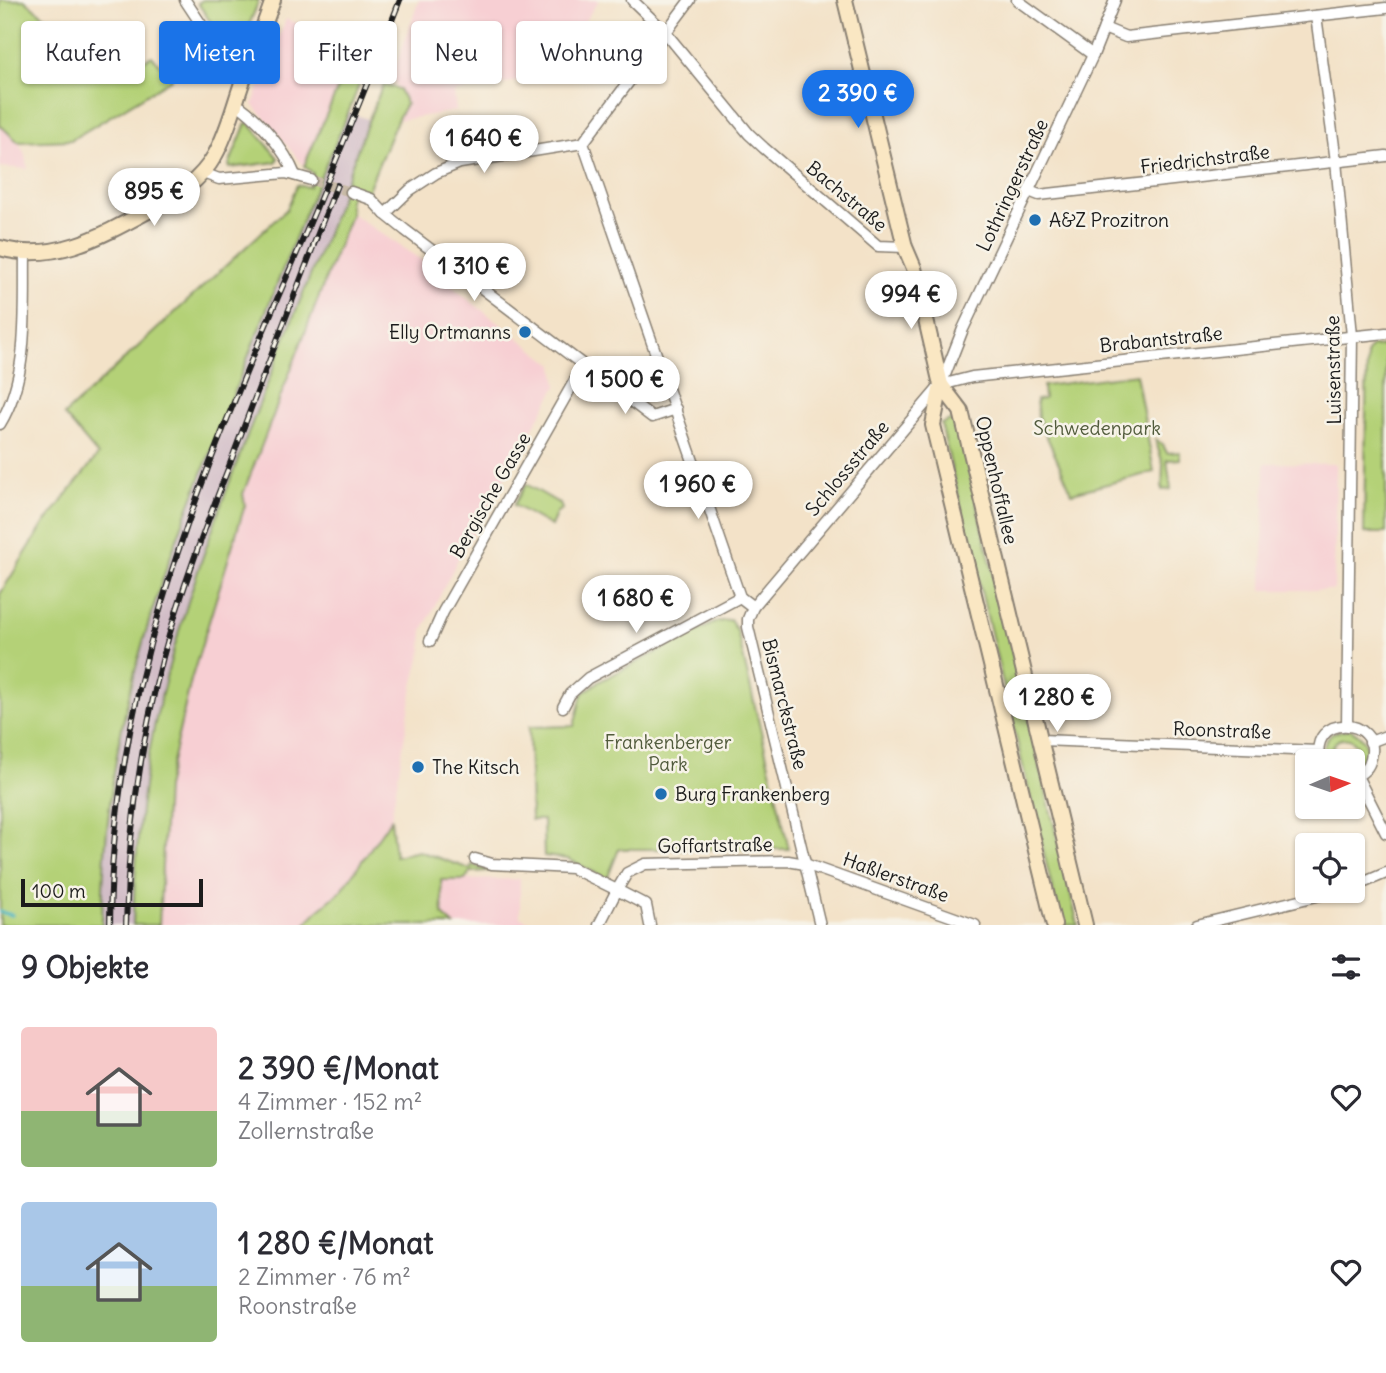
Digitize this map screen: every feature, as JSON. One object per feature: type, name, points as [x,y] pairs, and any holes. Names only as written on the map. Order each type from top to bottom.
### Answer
[{"type":"street","points":[[185,0],[199,21]]},
{"type":"street","points":[[265,21],[273,0]]},
{"type":"street","name":"Bachstraße","points":[[632,0],[654,21]]},
{"type":"street","points":[[667,29],[690,0]]},
{"type":"street","points":[[845,0],[905,247],[914,268],[942,385],[933,425],[1054,925]]},
{"type":"street","points":[[1017,0],[1093,55]]},
{"type":"street","name":"Lothringerstraße","points":[[942,385],[963,329],[1093,55],[1115,0]]},
{"type":"street","points":[[1104,28],[1126,37],[1386,8]]},
{"type":"street","name":"Luisenstraße","points":[[1315,16],[1336,161],[1352,336],[1347,724]]},
{"type":"street","name":"Bachstraße","points":[[667,34],[749,134],[878,246],[905,247]]},
{"type":"street","points":[[0,248],[25,253],[53,251],[79,245],[107,234],[179,194],[203,173],[215,155],[242,84]]},
{"type":"street","points":[[384,214],[410,190],[436,173],[460,163],[583,143],[627,84]]},
{"type":"street","points":[[235,103],[252,115],[289,161],[295,175]]},
{"type":"street","points":[[583,143],[740,597],[753,607]]},
{"type":"street","name":"Friedrichstraße","points":[[1029,191],[1039,195],[1052,194],[1386,156]]},
{"type":"street","points":[[203,173],[219,179],[286,173],[311,180]]},
{"type":"street","points":[[351,192],[371,199],[384,214],[652,417],[676,409]]},
{"type":"street","points":[[1,422],[14,398],[19,374],[24,321],[25,253]]},
{"type":"street","name":"Brabantstraße","points":[[942,385],[972,377],[1386,333]]},
{"type":"street","name":"Bergische Gasse","points":[[430,641],[443,612],[583,366]]},
{"type":"street","name":"Schlossstraße","points":[[753,607],[942,385]]},
{"type":"street","name":"Oppenhoffallee","points":[[942,385],[961,411],[1085,925]]},
{"type":"street","points":[[563,707],[570,695],[588,678],[740,597]]},
{"type":"street","name":"Bismarckstraße","points":[[753,607],[748,627],[820,925]]},
{"type":"street","points":[[1320,749],[1322,737],[1327,732],[1347,724],[1361,730],[1370,742],[1370,763],[1365,767]]},
{"type":"street","points":[[1370,742],[1386,736]]},
{"type":"street","name":"Roonstraße","points":[[1041,740],[1295,755]]},
{"type":"street","points":[[1365,794],[1386,833]]},
{"type":"street","points":[[475,859],[492,864],[572,868],[646,905],[650,925]]},
{"type":"street","name":"Goffartstraße","points":[[599,925],[627,873],[645,864],[788,861],[805,864]]},
{"type":"street","name":"Haßlerstraße","points":[[805,864],[975,925]]},
{"type":"street","points":[[1365,882],[1386,873]]},
{"type":"street","points":[[1197,925],[1295,901]]},
{"type":"shaded area","points":[[419,0],[599,0],[585,21],[516,21],[516,81],[502,84],[502,21],[412,21]]},
{"type":"shaded area","points":[[286,19],[294,22],[294,84],[338,84],[304,166],[253,104],[261,84],[280,84],[280,34]]},
{"type":"shaded area","points":[[411,23],[411,84],[501,84],[454,92],[456,111],[399,120],[406,104],[396,84],[397,63]]},
{"type":"shaded area","points":[[349,113],[368,119],[227,494],[170,662],[148,758],[135,856],[133,925],[102,925],[105,853],[118,751],[140,652],[163,575],[253,342]]},
{"type":"shaded area","points":[[0,125],[18,142],[24,152],[28,169],[0,167]]},
{"type":"shaded area","points":[[351,213],[421,260],[554,365],[557,386],[458,559],[423,630],[422,651],[413,686],[391,819],[341,891],[305,925],[159,925],[166,788],[191,680],[245,505],[243,494]]},
{"type":"shaded area","points":[[1265,463],[1336,464],[1334,590],[1262,590]]},
{"type":"shaded area","points":[[520,879],[520,917],[535,925],[454,925],[443,915],[441,880]]},
{"type":"green space","points":[[0,0],[24,0],[51,21],[21,21],[21,84],[145,84],[145,60],[152,56],[159,64],[159,84],[164,84],[71,140],[18,142],[0,125]]},
{"type":"green space","points":[[203,0],[259,0],[251,21],[210,21],[198,3]]},
{"type":"green space","points":[[340,84],[359,84],[193,497],[144,637],[120,736],[112,790],[102,925],[0,925],[0,594],[44,524],[98,455],[64,415],[287,209],[297,185],[309,187],[313,173],[304,166]]},
{"type":"green space","points":[[383,85],[399,89],[406,104],[367,192],[353,190],[349,201],[351,213],[243,494],[245,505],[191,680],[166,788],[159,925],[133,925],[137,845],[147,767],[157,714],[184,614],[236,464]]},
{"type":"green space","points":[[246,123],[249,123],[278,158],[276,162],[230,168]]},
{"type":"green space","points":[[1386,346],[1386,533],[1364,533],[1367,352],[1372,347]]},
{"type":"green space","name":"Schwedenpark","points":[[1136,374],[1154,472],[1072,493],[1038,417],[1036,400],[1044,399],[1043,386]]},
{"type":"green space","points":[[956,418],[1078,925],[1061,925],[941,424]]},
{"type":"green space","points":[[1155,439],[1163,445],[1167,453],[1180,452],[1180,459],[1167,460],[1171,489],[1162,490],[1163,464]]},
{"type":"green space","points":[[526,484],[560,504],[562,509],[557,512],[551,526],[514,505]]},
{"type":"green space","name":"Frankenberger Park","points":[[730,620],[737,631],[789,849],[619,849],[607,879],[568,859],[544,856],[543,820],[531,820],[529,727],[574,726],[582,694],[598,682],[716,622]]},
{"type":"green space","points":[[1350,729],[1360,735],[1367,748],[1365,761],[1365,749],[1358,749],[1352,740],[1342,739],[1337,741],[1332,749],[1323,749],[1332,733]]},
{"type":"green space","points":[[391,819],[395,856],[419,851],[470,869],[472,865],[488,870],[506,870],[470,872],[465,880],[441,880],[443,915],[454,925],[305,925],[341,891]]},
{"type":"waterway","points":[[0,912],[12,915]]},
{"type":"tunnel","points":[[311,180],[351,192]]},
{"type":"railway","points":[[110,925],[114,840],[125,758],[163,599],[217,445],[400,0]]},
{"type":"railway","points":[[313,246],[337,185]]},
{"type":"railway","points":[[126,925],[129,857],[137,790],[163,657],[203,533],[317,237]]},
{"type":"place","name":"A&Z Prozitron","points":[[1035,220]]},
{"type":"place","name":"Elly Ortmanns","points":[[525,332]]},
{"type":"place","name":"The Kitsch","points":[[418,767]]},
{"type":"place","name":"Burg Frankenberg","points":[[661,794]]}]
